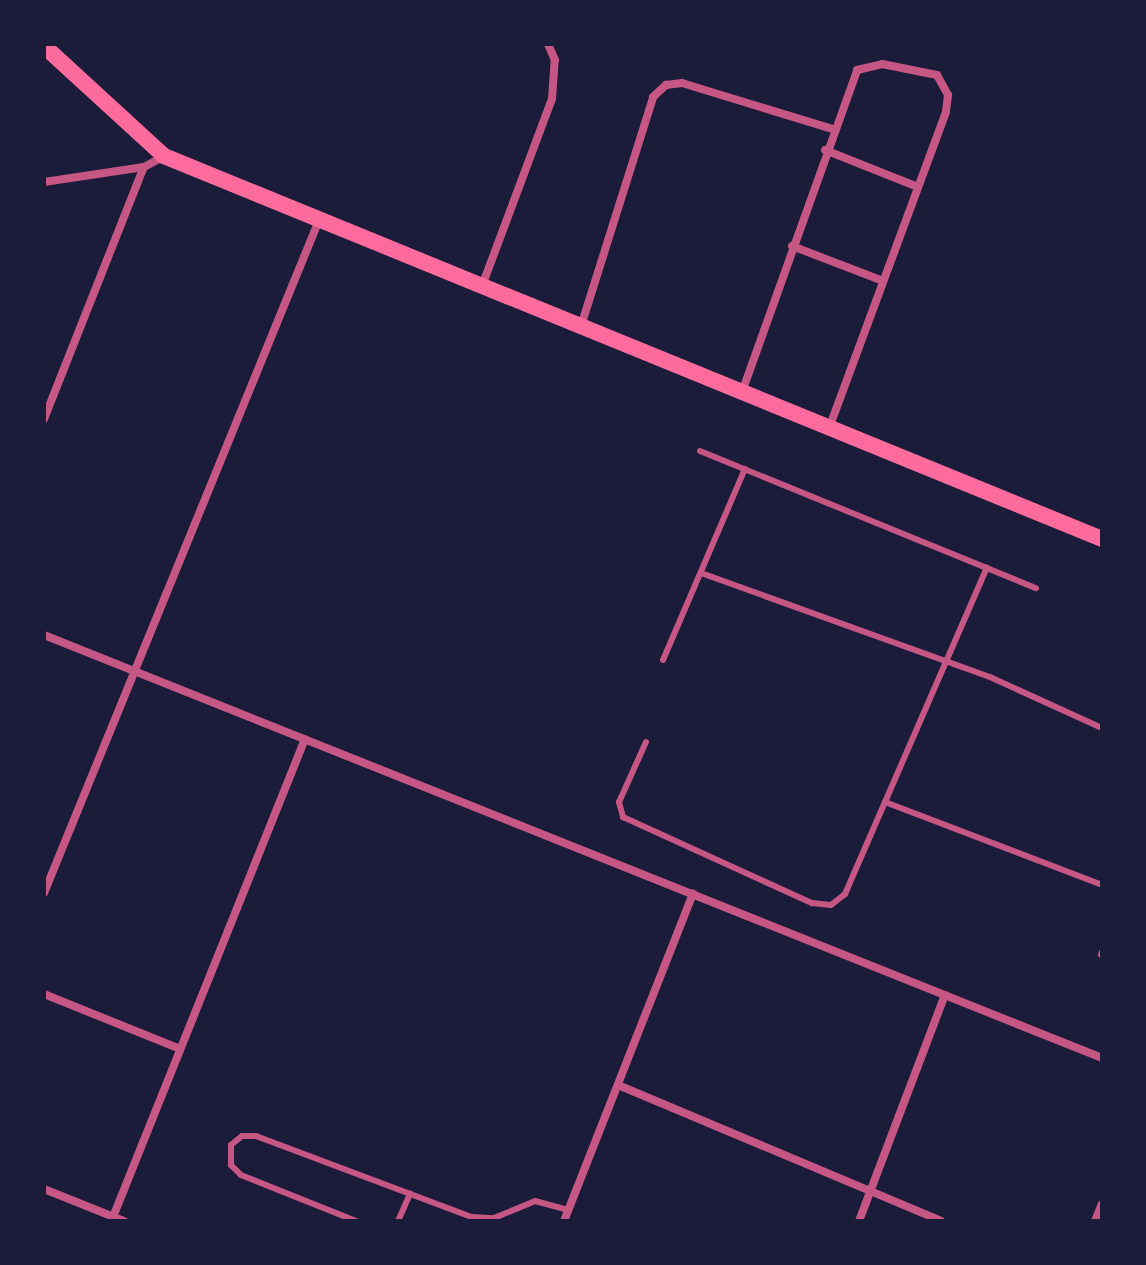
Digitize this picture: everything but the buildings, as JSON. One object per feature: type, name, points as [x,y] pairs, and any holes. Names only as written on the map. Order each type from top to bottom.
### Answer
[{"type":"main road","points":[[44,46],[164,156],[1102,539]]},
{"type":"street","points":[[482,286],[552,99],[555,60],[548,44]]},
{"type":"street","points":[[742,392],[832,129],[857,70],[882,64],[937,75],[948,95],[946,112],[829,428]]},
{"type":"street","points":[[581,326],[653,97],[666,85],[682,83],[832,129]]},
{"type":"street","points":[[825,150],[918,187]]},
{"type":"street","points":[[44,182],[144,167],[164,156]]},
{"type":"street","points":[[44,419],[144,167]]},
{"type":"street","points":[[44,893],[319,219]]},
{"type":"street","points":[[792,246],[883,281]]},
{"type":"street","points":[[44,635],[1102,1058]]},
{"type":"street","points":[[113,1217],[305,739]]},
{"type":"street","points":[[564,1221],[693,894]]},
{"type":"street","points":[[44,994],[180,1049]]},
{"type":"street","points":[[859,1221],[945,995]]},
{"type":"street","points":[[618,1085],[941,1221]]},
{"type":"street","points":[[44,1189],[124,1221]]},
{"type":"street","points":[[1095,1221],[1102,1204]]},
{"type":"lane","points":[[700,451],[1036,588]]},
{"type":"lane","points":[[663,660],[745,469]]},
{"type":"lane","points":[[646,742],[619,802],[623,817],[818,905],[831,905],[845,894],[987,568]]},
{"type":"lane","points":[[701,573],[947,661],[1102,728]]},
{"type":"lane","points":[[885,802],[1102,885]]},
{"type":"lane","points":[[356,1221],[241,1175],[229,1158],[231,1145],[242,1136],[256,1136],[483,1219],[535,1201],[569,1210]]},
{"type":"lane","points":[[398,1221],[410,1194]]}]
